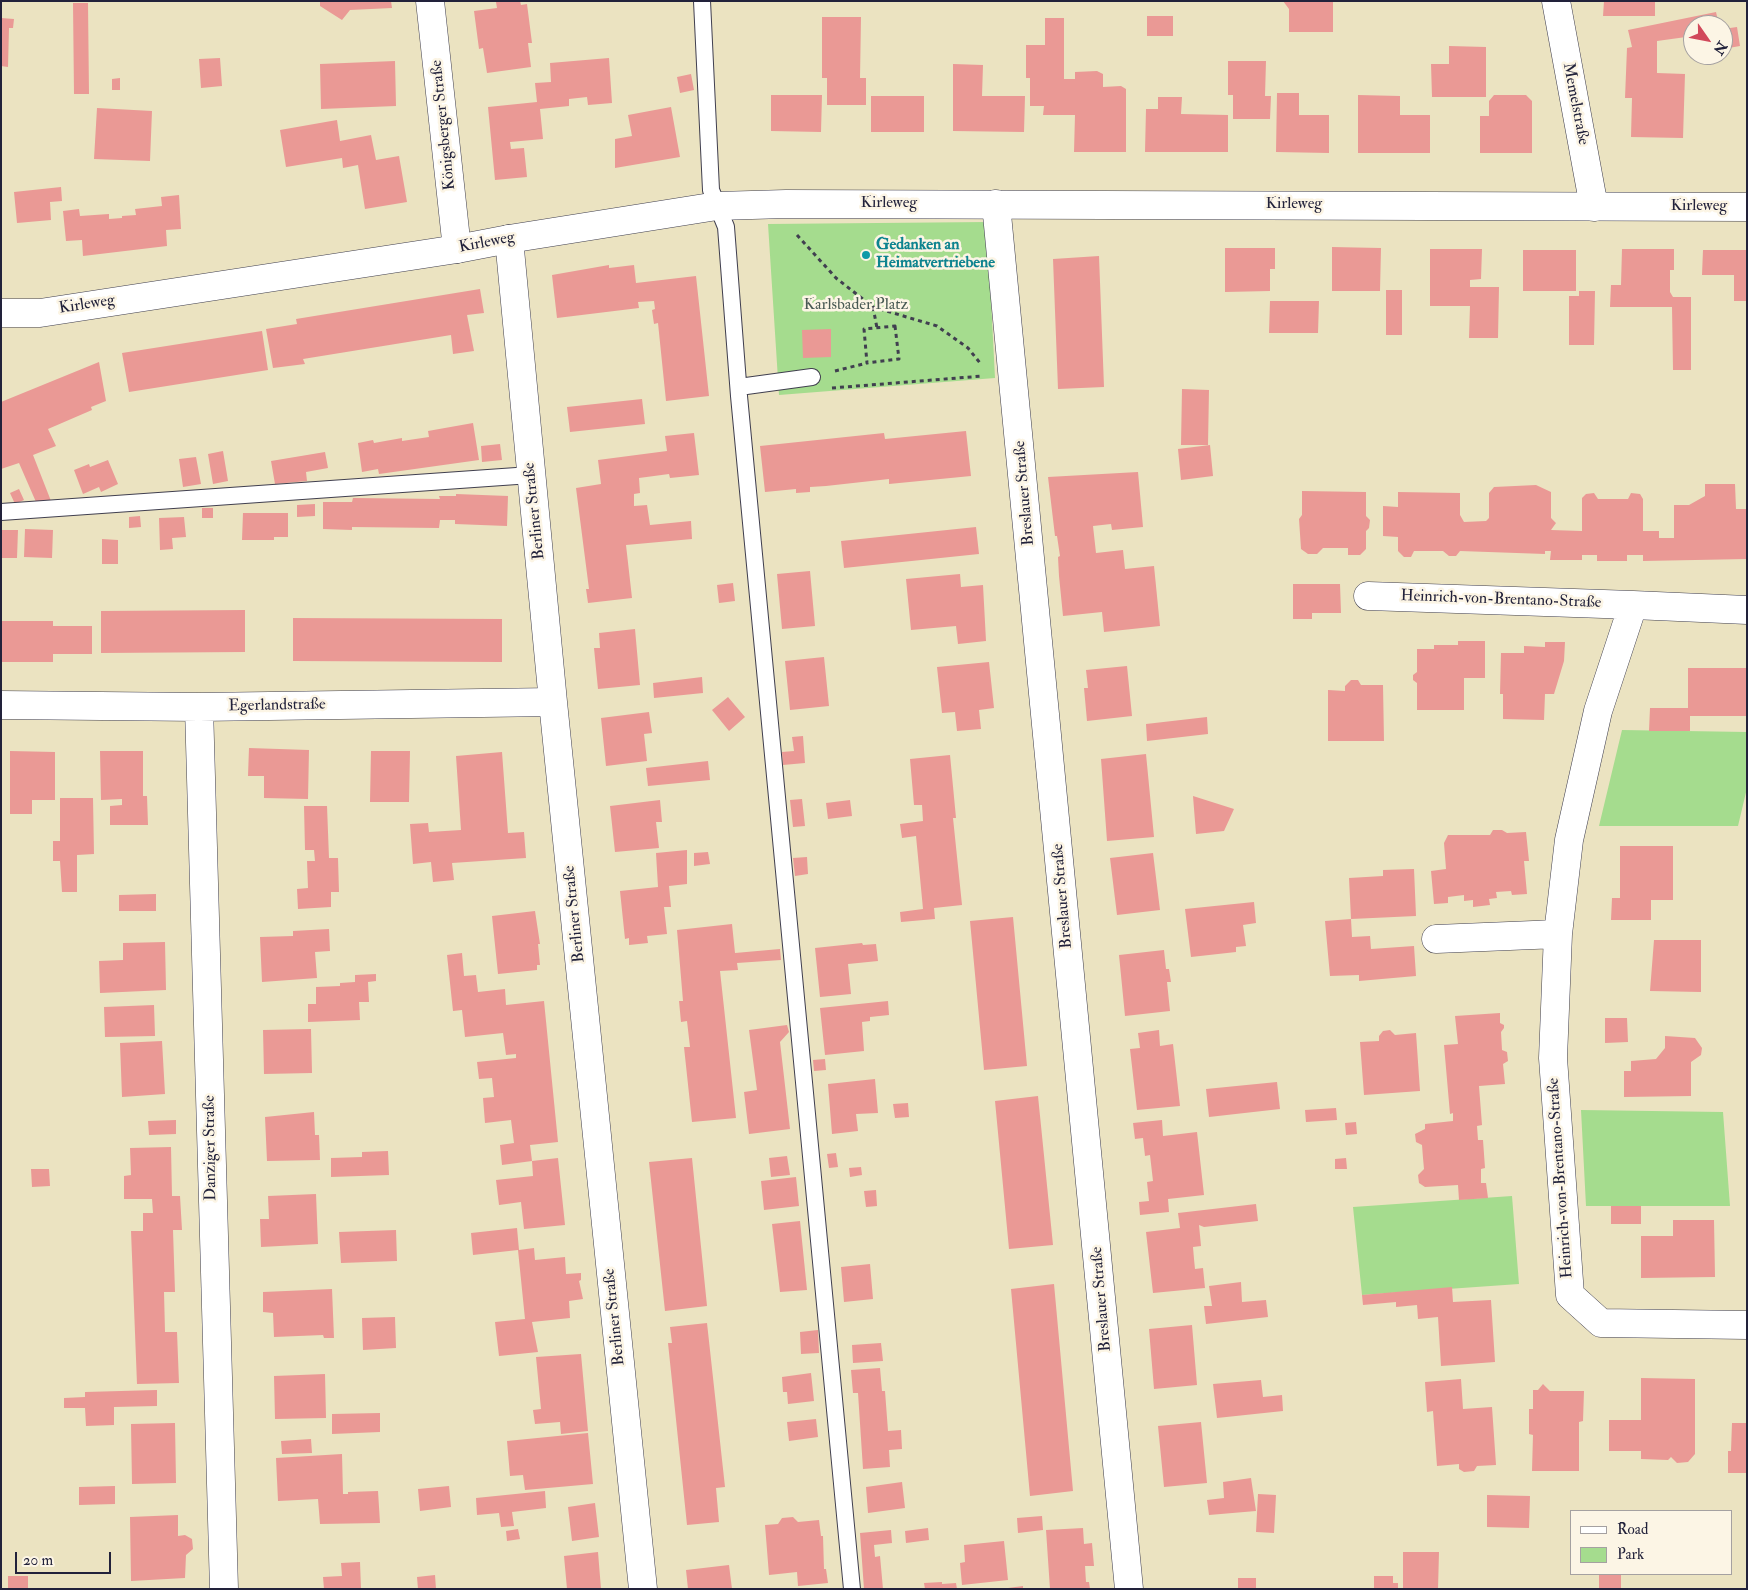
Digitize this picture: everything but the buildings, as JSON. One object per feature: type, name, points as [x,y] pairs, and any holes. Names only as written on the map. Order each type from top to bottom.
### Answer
[{"type":"street","name":"Königsberger Straße","points":[[430,1],[457,249]]},
{"type":"street","name":"Memelstraße","points":[[1556,1],[1594,207]]},
{"type":"street","name":"Kirleweg","points":[[1,313],[40,313],[457,249],[717,206],[786,204],[996,204],[1747,207]]},
{"type":"street","name":"Breslauer Straße","points":[[996,204],[1002,374],[1129,1589]]},
{"type":"street","name":"Berliner Straße","points":[[509,239],[553,702],[643,1589]]},
{"type":"street","name":"Kirleweg","points":[[1,328],[40,313]]},
{"type":"street","name":"Heinrich-von-Brentano-Straße","points":[[1368,596],[1747,610]]},
{"type":"street","name":"Heinrich-von-Brentano-Straße","points":[[1633,605],[1598,711],[1569,840],[1558,934],[1553,1058],[1570,1296],[1601,1323],[1747,1325]]},
{"type":"street","name":"Egerlandstraße","points":[[1,705],[199,707],[553,702]]},
{"type":"street","name":"Danziger Straße","points":[[199,707],[224,1589]]},
{"type":"street","points":[[1436,939],[1558,934]]},
{"type":"lane","points":[[702,1],[711,190],[726,227],[739,386],[852,1589]]},
{"type":"lane","points":[[739,386],[812,377]]},
{"type":"lane","points":[[1,512],[531,475]]},
{"type":"path","points":[[786,204],[797,236],[836,278],[873,307],[937,326],[1002,374]]},
{"type":"path","points":[[873,307],[877,328]]},
{"type":"path","points":[[812,377],[867,363],[899,359],[895,326],[864,330],[867,363]]},
{"type":"path","points":[[826,388],[1002,374]]},
{"type":"green space","name":"Karlsbader Platz","points":[[987,222],[995,378],[779,395],[768,224]]},
{"type":"green space","points":[[1622,730],[1747,732],[1747,788],[1738,826],[1599,826]]},
{"type":"green space","points":[[1581,1110],[1723,1112],[1730,1206],[1586,1206]]},
{"type":"green space","points":[[1512,1196],[1519,1284],[1362,1295],[1353,1207]]},
{"type":"place","name":"Gedanken an Heimatvertriebene","points":[[866,255]]}]
